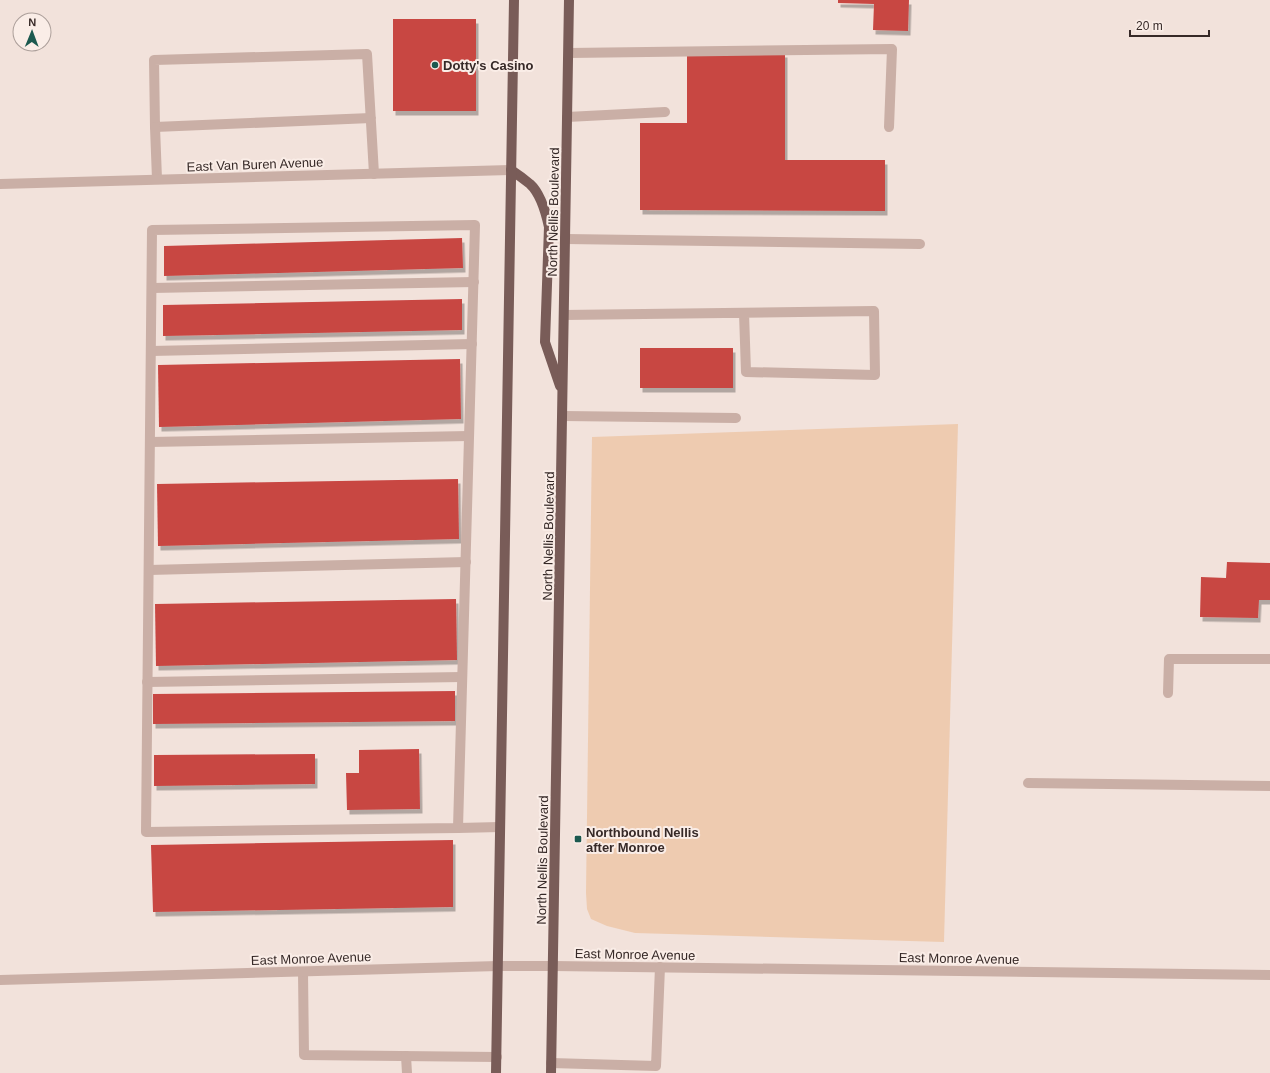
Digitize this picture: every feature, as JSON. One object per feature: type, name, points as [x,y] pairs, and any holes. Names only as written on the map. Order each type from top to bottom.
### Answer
[{"type":"main road","points":[[496,1073],[514,0]]},
{"type":"main road","name":"North Nellis Boulevard","points":[[551,1068],[570,0]]},
{"type":"main road","points":[[511,170],[530,184],[536,191],[546,213],[549,227],[545,342],[563,394]]},
{"type":"street","points":[[569,53],[892,49],[889,127]]},
{"type":"street","points":[[157,180],[154,60],[367,54],[374,174]]},
{"type":"street","points":[[568,117],[665,112]]},
{"type":"street","points":[[155,127],[371,118]]},
{"type":"street","name":"East Van Buren Avenue","points":[[0,184],[511,170]]},
{"type":"street","points":[[458,828],[475,225],[152,230],[146,832],[500,828]]},
{"type":"street","points":[[566,239],[920,244]]},
{"type":"street","points":[[152,288],[474,282]]},
{"type":"street","points":[[564,315],[874,311],[875,375],[746,372],[744,313]]},
{"type":"street","points":[[151,352],[472,344]]},
{"type":"street","points":[[563,416],[736,418]]},
{"type":"street","points":[[150,442],[469,436]]},
{"type":"street","points":[[148,570],[466,562]]},
{"type":"street","points":[[1168,693],[1169,659],[1270,659]]},
{"type":"street","points":[[147,682],[462,677]]},
{"type":"street","points":[[1028,783],[1270,786]]},
{"type":"street","name":"East Monroe Avenue","points":[[0,980],[498,966],[1270,975]]},
{"type":"street","points":[[551,1068],[656,1066],[660,967]]},
{"type":"street","points":[[303,972],[304,1055],[496,1057]]},
{"type":"street","points":[[406,1056],[407,1073]]},
{"type":"sand","points":[[958,424],[944,942],[635,933],[607,926],[591,919],[587,909],[586,893],[592,437]]},
{"type":"building","points":[[838,0],[909,0],[908,31],[873,30],[874,4],[838,3]]},
{"type":"building","name":"Dotty's Casino","points":[[393,19],[476,19],[476,111],[393,111]]},
{"type":"building","points":[[687,53],[785,53],[785,160],[885,160],[885,211],[640,210],[640,123],[687,123]]},
{"type":"building","points":[[462,238],[463,268],[164,276],[164,246]]},
{"type":"building","points":[[462,299],[462,330],[163,336],[163,305]]},
{"type":"building","points":[[640,348],[733,348],[733,388],[640,388]]},
{"type":"building","points":[[460,359],[461,419],[159,427],[158,365]]},
{"type":"building","points":[[458,479],[459,539],[158,546],[157,484]]},
{"type":"building","points":[[1227,562],[1270,563],[1270,600],[1259,600],[1258,618],[1200,617],[1201,577],[1226,578]]},
{"type":"building","points":[[456,599],[457,660],[156,666],[155,604]]},
{"type":"building","points":[[455,691],[455,721],[153,724],[153,694]]},
{"type":"building","points":[[419,749],[420,809],[347,810],[346,773],[359,773],[359,750]]},
{"type":"building","points":[[315,754],[315,784],[154,786],[154,755]]},
{"type":"building","points":[[453,840],[453,907],[153,912],[151,845]]},
{"type":"place","name":"Dotty's Casino","points":[[435,65]]},
{"type":"place","name":"Northbound Nellis after Monroe","points":[[578,839]]}]
